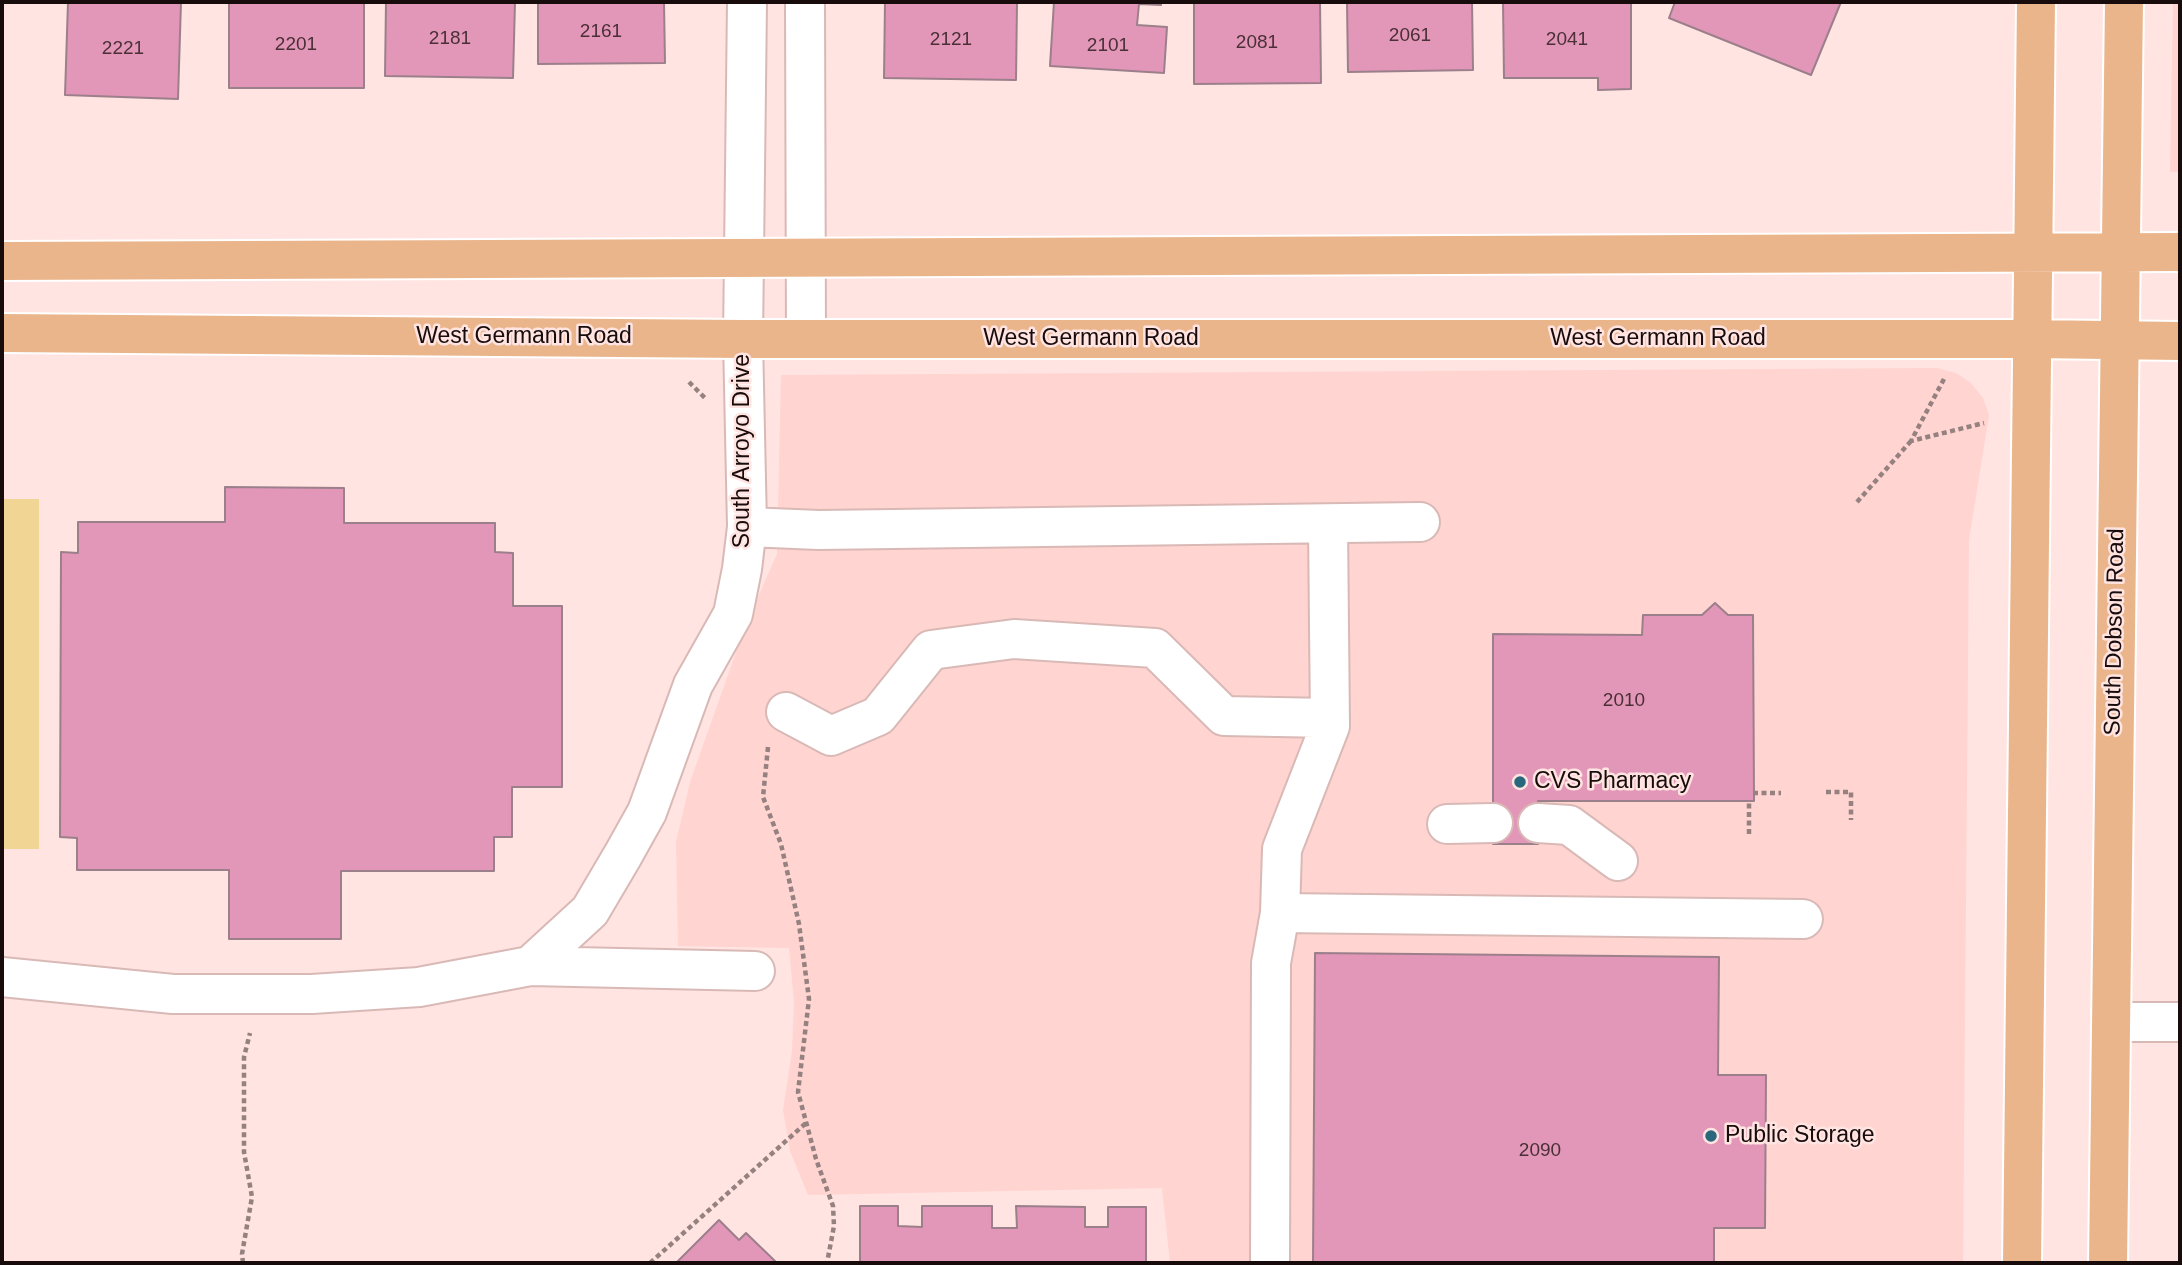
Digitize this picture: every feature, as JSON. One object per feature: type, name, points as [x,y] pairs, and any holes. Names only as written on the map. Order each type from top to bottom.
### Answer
[{"type":"main road","points":[[2022,1263],[2036,2]]},
{"type":"main road","name":"South Dobson Road","points":[[2108,1263],[2124,2]]},
{"type":"main road","points":[[2,261],[2180,252]]},
{"type":"main road","name":"West Germann Road","points":[[2,333],[743,339],[2180,341]]},
{"type":"street","name":"South Arroyo Drive","points":[[530,966],[590,911],[647,812],[693,685],[733,614],[747,527],[743,339],[747,2]]},
{"type":"street","points":[[805,2],[806,338]]},
{"type":"street","points":[[747,527],[819,530],[1420,522]]},
{"type":"street","points":[[1270,1263],[1271,963],[1280,913],[1282,849],[1330,726],[1328,524]]},
{"type":"street","points":[[786,712],[831,736],[878,716],[931,650],[1014,639],[1155,648],[1224,716],[1330,718]]},
{"type":"street","points":[[1447,824],[1493,823]]},
{"type":"street","points":[[1538,823],[1569,825],[1618,861]]},
{"type":"street","points":[[1280,913],[1803,919]]},
{"type":"street","points":[[2,978],[173,994],[252,995],[419,987],[530,966],[755,971]]},
{"type":"street","points":[[2111,1022],[2180,1022]]},
{"type":"path","points":[[1857,502],[1912,441],[1944,379]]},
{"type":"path","points":[[1912,441],[1984,423]]},
{"type":"path","points":[[786,712],[768,744],[763,797],[781,844],[799,924],[808,999],[799,1092],[816,1159],[833,1206],[834,1226],[827,1263]]},
{"type":"path","points":[[1826,792],[1851,792],[1851,820]]},
{"type":"path","points":[[1754,793],[1781,793]]},
{"type":"path","points":[[1749,801],[1749,834]]},
{"type":"path","points":[[243,1263],[242,1254],[252,1197],[244,1152],[244,1057],[249,1037],[252,995]]},
{"type":"path","points":[[650,1263],[806,1124]]},
{"type":"shaded area","points":[[2173,2],[2180,2],[2180,172],[2170,172]]},
{"type":"shaded area","points":[[1937,368],[1956,373],[1971,383],[1983,398],[1989,415],[1969,540],[1963,1263],[1170,1263],[1162,1188],[808,1195],[790,1151],[783,1110],[792,1051],[794,1002],[789,948],[678,946],[676,842],[690,782],[746,624],[777,554],[781,375]]},
{"type":"shaded area","points":[[2,499],[39,499],[39,849],[2,849]]},
{"type":"building","points":[[68,2],[181,2],[178,99],[65,95]]},
{"type":"building","points":[[229,2],[364,2],[364,88],[229,88]]},
{"type":"building","points":[[386,2],[515,2],[513,78],[385,76]]},
{"type":"building","points":[[538,2],[664,2],[665,63],[538,64]]},
{"type":"building","points":[[885,2],[1017,2],[1016,80],[884,78]]},
{"type":"building","points":[[1054,2],[1161,2],[1161,5],[1139,4],[1137,25],[1167,27],[1164,73],[1050,66]]},
{"type":"building","points":[[1194,2],[1320,2],[1321,83],[1194,84]]},
{"type":"building","points":[[1347,2],[1472,2],[1473,70],[1348,72]]},
{"type":"building","points":[[1503,2],[1631,2],[1631,89],[1598,90],[1598,78],[1504,78]]},
{"type":"building","points":[[1675,2],[1841,2],[1811,75],[1669,18]]},
{"type":"building","points":[[225,487],[344,488],[344,523],[495,523],[495,552],[513,553],[513,606],[562,606],[562,787],[512,787],[512,837],[494,837],[494,871],[341,871],[341,939],[229,939],[229,870],[77,870],[77,838],[60,837],[61,552],[78,553],[78,522],[225,522]]},
{"type":"building","name":"CVS Pharmacy","points":[[1715,603],[1728,615],[1753,615],[1754,801],[1538,801],[1538,844],[1493,844],[1493,634],[1642,635],[1643,615],[1702,615]]},
{"type":"building","points":[[1315,953],[1719,957],[1718,1075],[1766,1075],[1765,1228],[1714,1228],[1714,1263],[1313,1263]]},
{"type":"building","points":[[860,1206],[898,1206],[898,1226],[922,1227],[922,1206],[992,1206],[992,1228],[1017,1228],[1016,1206],[1085,1207],[1085,1227],[1108,1227],[1108,1207],[1146,1207],[1146,1263],[860,1263]]},
{"type":"building","points":[[719,1220],[739,1240],[746,1233],[777,1263],[676,1263]]},
{"type":"place","name":"CVS Pharmacy","points":[[1520,782]]},
{"type":"place","name":"Public Storage","points":[[1711,1136]]}]
